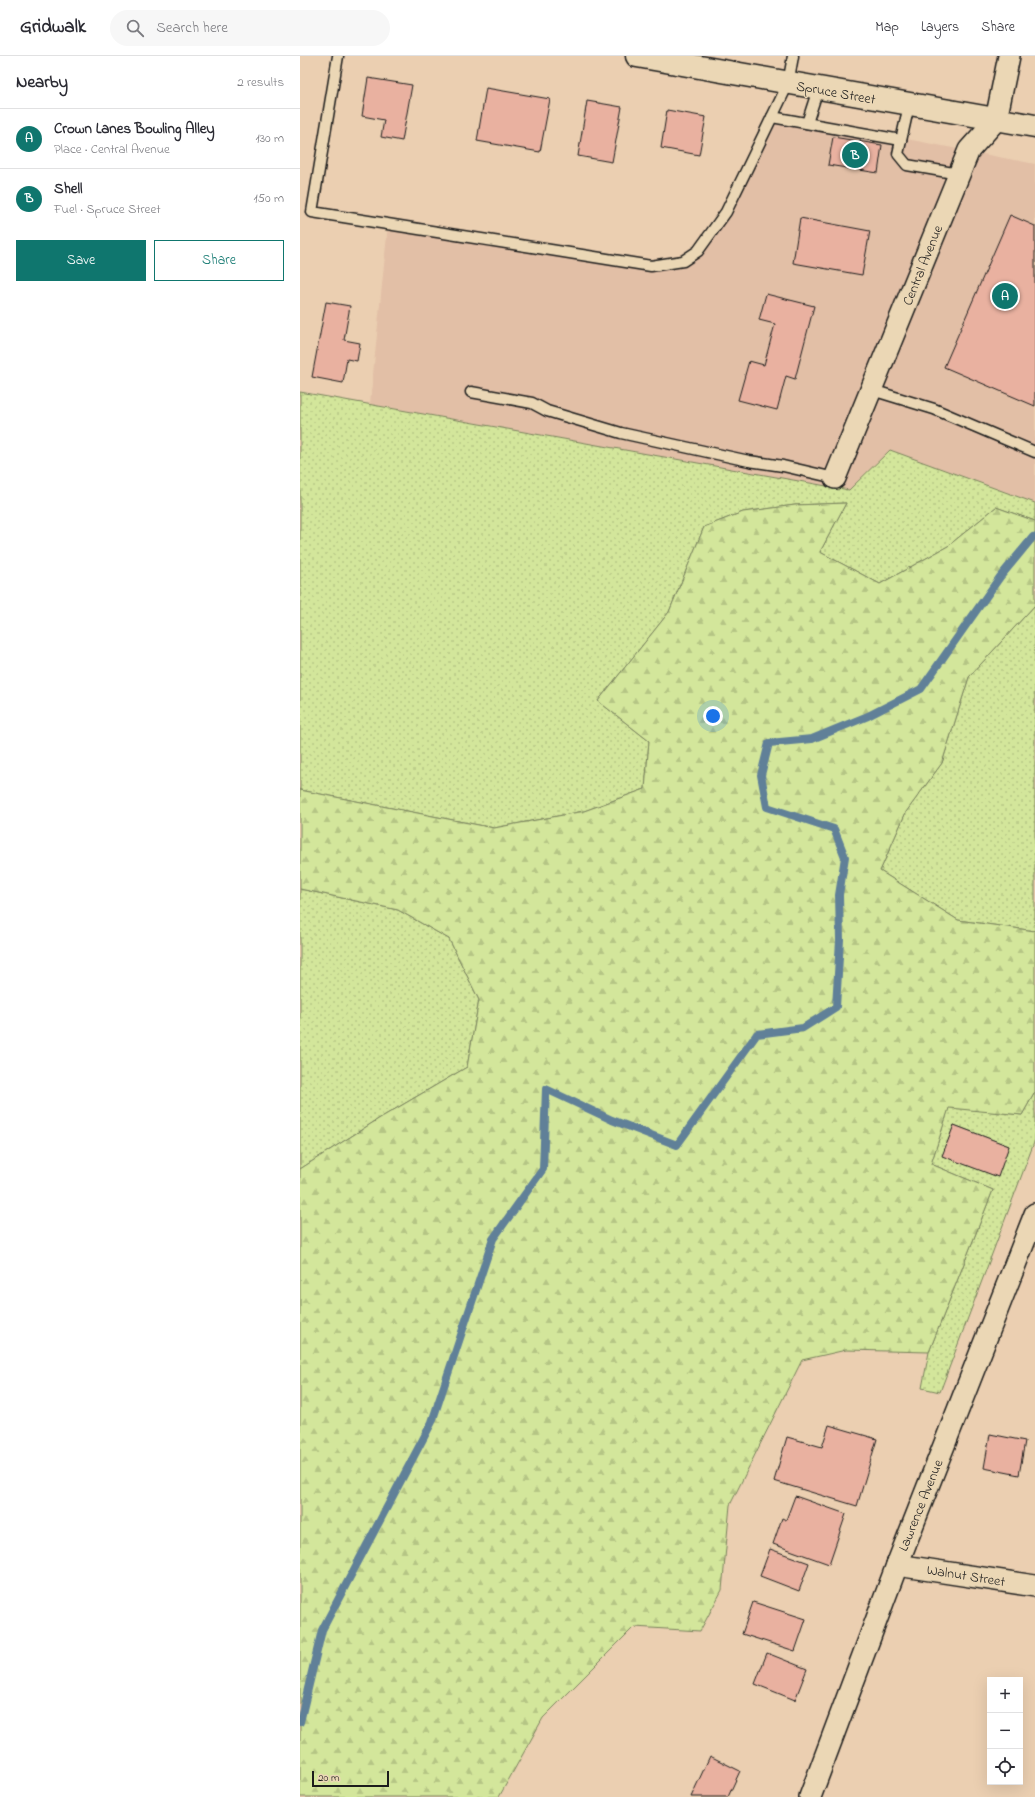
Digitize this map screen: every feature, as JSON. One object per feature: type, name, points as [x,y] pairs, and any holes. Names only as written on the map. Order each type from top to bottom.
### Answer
[{"type":"main road","name":"Spruce Street","points":[[636,56],[788,84],[1035,126]]},
{"type":"street","points":[[996,120],[1009,56]]},
{"type":"street","name":"Central Avenue","points":[[835,478],[969,150],[996,120]]},
{"type":"street","name":"Lawrence Avenue","points":[[810,1797],[897,1565],[1035,1216]]},
{"type":"street","name":"Walnut Street","points":[[897,1565],[1035,1586]]},
{"type":"lane","points":[[338,56],[312,212],[651,266],[683,261],[698,251],[726,212],[788,84],[793,56]]},
{"type":"lane","points":[[807,123],[818,89]]},
{"type":"lane","points":[[909,105],[898,154],[907,165],[959,174]]},
{"type":"lane","points":[[772,117],[901,140]]},
{"type":"lane","points":[[872,390],[934,409],[1035,452]]},
{"type":"lane","points":[[471,392],[532,403],[546,411],[621,433],[835,478]]},
{"type":"shaded area","points":[[774,113],[1035,164],[1035,503],[890,450],[849,490],[370,404],[388,225],[651,266],[683,261],[726,212]]},
{"type":"green space","points":[[300,392],[849,490],[890,450],[1035,503],[1035,521],[996,507],[948,546],[880,584],[820,552],[846,503],[795,505],[743,512],[704,527],[669,612],[598,701],[649,741],[645,789],[584,811],[494,828],[300,790]]},
{"type":"green space","points":[[846,503],[820,552],[880,584],[948,546],[996,507],[1035,521],[1035,605],[969,677],[942,763],[906,812],[880,871],[958,920],[1035,931],[1035,1092],[1022,1115],[949,1108],[931,1164],[993,1190],[929,1352],[846,1350],[802,1360],[730,1505],[722,1590],[700,1631],[634,1627],[543,1718],[499,1797],[300,1797],[300,1169],[380,1118],[467,1067],[479,1000],[449,939],[398,910],[300,889],[300,790],[494,828],[584,811],[645,789],[649,741],[598,701],[669,612],[704,527],[743,512],[795,505]]},
{"type":"green space","points":[[1035,605],[1035,931],[958,920],[880,871],[906,812],[942,763],[969,677]]},
{"type":"green space","points":[[300,889],[398,910],[449,939],[479,1000],[467,1067],[380,1118],[300,1169]]},
{"type":"green space","points":[[1035,1092],[1035,1140],[940,1392],[922,1388],[929,1352],[993,1190],[931,1164],[949,1107],[1022,1115]],"holes":[[[954,1125],[1009,1146],[997,1176],[943,1156]]]},
{"type":"building","points":[[368,78],[412,85],[402,141],[381,137],[384,120],[362,116]]},
{"type":"building","points":[[486,88],[550,99],[540,152],[477,141]]},
{"type":"building","points":[[587,101],[622,107],[612,162],[578,156]]},
{"type":"building","points":[[667,110],[706,117],[699,155],[661,148]]},
{"type":"building","points":[[833,137],[882,145],[878,173],[828,165]]},
{"type":"building","points":[[1010,215],[1035,226],[1035,406],[944,367]]},
{"type":"building","points":[[800,218],[870,231],[862,275],[793,263]]},
{"type":"building","points":[[766,294],[814,306],[795,379],[786,376],[777,410],[738,400],[749,361],[764,365],[775,324],[759,320]]},
{"type":"building","points":[[326,302],[350,306],[344,340],[360,343],[357,361],[347,359],[343,383],[312,377]]},
{"type":"building","points":[[954,1125],[1009,1146],[998,1177],[942,1156]]},
{"type":"building","points":[[829,1425],[877,1439],[857,1506],[774,1481],[787,1437],[822,1447]]},
{"type":"building","points":[[990,1434],[1025,1441],[1019,1475],[984,1468]]},
{"type":"building","points":[[795,1496],[846,1514],[829,1564],[773,1544],[782,1518],[786,1520]]},
{"type":"building","points":[[770,1549],[809,1563],[799,1591],[760,1576]]},
{"type":"building","points":[[753,1602],[806,1619],[795,1651],[742,1634]]},
{"type":"building","points":[[767,1653],[807,1669],[795,1700],[755,1684]]},
{"type":"building","points":[[710,1756],[740,1771],[728,1797],[691,1797]]},
{"type":"waterway","points":[[300,1722],[322,1630],[432,1422],[493,1239],[543,1169],[546,1089],[612,1120],[677,1145],[757,1034],[803,1028],[836,1007],[840,940],[839,895],[845,857],[834,829],[767,807],[761,775],[769,743],[812,739],[868,716],[921,689],[1000,577],[1033,537]]},
{"type":"place","name":"Shell","points":[[855,155]]},
{"type":"place","name":"Crown Lanes Bowling Alley","points":[[1005,296]]}]
